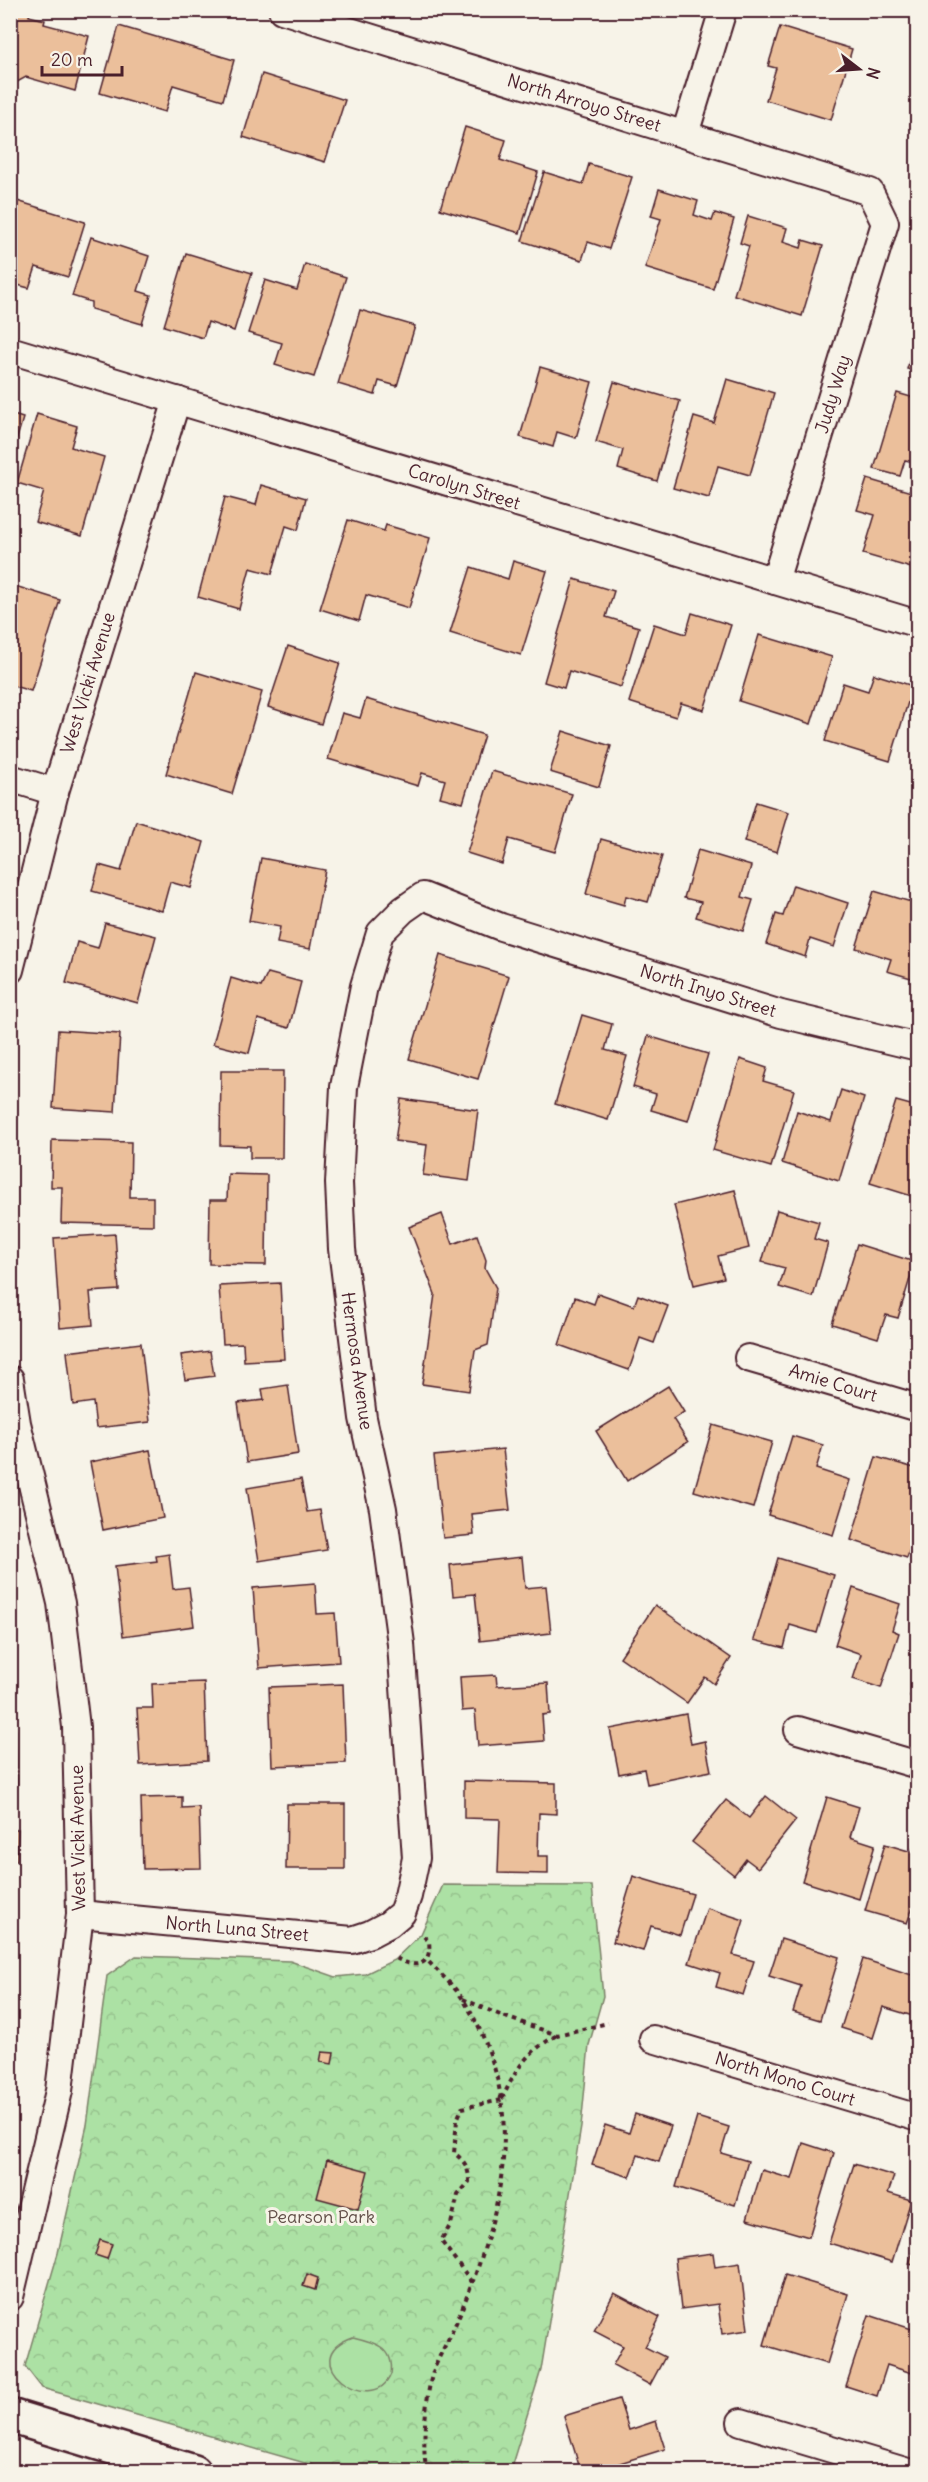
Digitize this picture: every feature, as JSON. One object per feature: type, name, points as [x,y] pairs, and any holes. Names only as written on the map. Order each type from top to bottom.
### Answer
[{"type":"street","name":"North Arroyo Street","points":[[282,10],[339,19],[685,134],[870,192],[878,207]]},
{"type":"street","points":[[685,134],[723,10]]},
{"type":"street","name":"Judy Way","points":[[776,581],[885,223],[878,207]]},
{"type":"street","name":"Carolyn Street","points":[[10,350],[918,624]]},
{"type":"street","name":"West Vicki Avenue","points":[[10,970],[55,792],[177,400]]},
{"type":"street","points":[[10,777],[55,792]]},
{"type":"street","name":"Hermosa Avenue","points":[[389,1924],[402,1913],[416,1858],[401,1644],[383,1509],[363,1418],[342,1249],[339,1183],[344,1087],[364,986],[380,933],[403,910],[423,896],[501,927]]},
{"type":"street","name":"North Inyo Street","points":[[501,927],[782,1014],[918,1047]]},
{"type":"street","name":"Amie Court","points":[[748,1358],[918,1408]]},
{"type":"street","name":"West Vicki Avenue","points":[[10,1379],[14,1424],[61,1603],[76,1727],[80,1914],[59,2091],[10,2297]]},
{"type":"street","points":[[798,1730],[918,1765]]},
{"type":"street","name":"North Luna Street","points":[[80,1914],[352,1940],[389,1924]]},
{"type":"street","name":"North Mono Court","points":[[653,2039],[918,2118]]},
{"type":"street","points":[[10,2416],[194,2472]]},
{"type":"street","points":[[741,2422],[908,2472]]},
{"type":"path","points":[[396,1958],[409,1965],[422,1964],[427,1960],[430,1950],[429,1941],[421,1934]]},
{"type":"path","points":[[427,1960],[462,1999],[483,2038],[498,2079],[504,2133],[502,2183],[487,2246],[432,2373],[426,2414],[427,2472]]},
{"type":"path","points":[[462,1999],[557,2035]]},
{"type":"path","points":[[502,2100],[514,2074],[525,2058],[537,2048],[557,2035],[608,2023]]},
{"type":"path","points":[[472,2282],[441,2241],[451,2224],[458,2195],[469,2182],[469,2170],[454,2152],[457,2120],[462,2108],[502,2100]]},
{"type":"green space","name":"Pearson Park","points":[[443,1885],[592,1886],[603,1996],[589,2045],[581,2127],[541,2370],[510,2471],[333,2471],[42,2388],[25,2366],[58,2253],[87,2125],[107,1976],[136,1956],[290,1961],[336,1977],[365,1974],[394,1960],[421,1934]]},
{"type":"green space","points":[[353,2337],[381,2347],[390,2358],[391,2374],[382,2387],[369,2391],[354,2388],[342,2381],[333,2371],[330,2359],[336,2347]]},
{"type":"building","points":[[10,10],[30,10],[29,16],[45,20],[44,24],[89,36],[75,91],[26,77],[10,86]]},
{"type":"building","points":[[119,26],[234,60],[223,100],[173,85],[165,112],[100,93]]},
{"type":"building","points":[[780,27],[852,49],[831,120],[766,100],[776,68],[768,66]]},
{"type":"building","points":[[262,74],[345,100],[325,162],[243,137]]},
{"type":"building","points":[[465,127],[506,140],[500,160],[538,172],[520,233],[440,209]]},
{"type":"building","points":[[589,164],[632,177],[609,249],[588,242],[582,260],[522,241],[544,172],[583,184]]},
{"type":"building","points":[[659,189],[698,201],[694,215],[712,221],[715,213],[734,219],[713,289],[645,268],[661,219],[651,216]]},
{"type":"building","points":[[14,200],[85,222],[68,277],[36,267],[29,288],[10,283],[10,213]]},
{"type":"building","points":[[748,216],[787,228],[783,242],[801,248],[803,240],[823,246],[802,316],[734,295],[749,246],[740,243]]},
{"type":"building","points":[[91,237],[149,256],[138,291],[151,295],[142,324],[91,309],[91,302],[72,296]]},
{"type":"building","points":[[186,253],[252,273],[234,331],[208,322],[203,338],[164,326]]},
{"type":"building","points":[[305,264],[346,277],[314,377],[275,365],[282,343],[248,333],[265,280],[297,290]]},
{"type":"building","points":[[360,310],[415,326],[397,386],[379,381],[375,395],[338,384]]},
{"type":"building","points":[[918,333],[918,372],[907,369]]},
{"type":"building","points":[[540,367],[592,382],[576,438],[557,432],[553,447],[520,437]]},
{"type":"building","points":[[727,379],[774,393],[750,475],[718,466],[709,498],[673,488],[694,417],[714,423]]},
{"type":"building","points":[[614,382],[680,401],[657,481],[618,469],[623,450],[596,442]]},
{"type":"building","points":[[897,393],[918,399],[918,463],[905,460],[900,476],[874,469]]},
{"type":"building","points":[[10,414],[23,418],[15,445],[10,444]]},
{"type":"building","points":[[37,414],[77,426],[71,447],[104,457],[82,536],[35,522],[44,491],[17,483]]},
{"type":"building","points":[[867,479],[918,494],[918,570],[863,554],[875,515],[857,510]]},
{"type":"building","points":[[261,485],[306,498],[298,530],[286,526],[272,574],[250,568],[239,609],[198,597],[225,497],[256,505]]},
{"type":"building","points":[[348,520],[384,531],[386,525],[430,538],[409,608],[366,595],[359,621],[320,609]]},
{"type":"building","points":[[513,561],[547,571],[521,655],[450,633],[471,567],[508,579]]},
{"type":"building","points":[[574,579],[614,591],[606,617],[639,627],[621,687],[569,671],[564,688],[544,682]]},
{"type":"building","points":[[15,586],[60,600],[31,691],[10,685],[10,600]]},
{"type":"building","points":[[692,613],[731,625],[704,710],[681,703],[676,717],[629,702],[654,624],[686,634]]},
{"type":"building","points":[[759,635],[832,657],[811,724],[739,701]]},
{"type":"building","points":[[288,646],[340,663],[321,724],[268,707]]},
{"type":"building","points":[[196,672],[262,692],[232,794],[166,774]]},
{"type":"building","points":[[874,674],[913,686],[890,761],[825,741],[843,683],[868,691]]},
{"type":"building","points":[[366,699],[484,735],[463,803],[440,797],[445,780],[422,773],[418,786],[328,759],[342,713],[360,718]]},
{"type":"building","points":[[563,731],[611,746],[599,787],[550,772]]},
{"type":"building","points":[[492,771],[572,794],[555,852],[509,839],[502,864],[467,853]]},
{"type":"building","points":[[756,802],[789,812],[777,852],[744,842]]},
{"type":"building","points":[[136,821],[204,842],[191,888],[170,882],[162,911],[92,891],[99,865],[121,871]]},
{"type":"building","points":[[601,839],[662,856],[648,902],[626,896],[624,905],[586,894]]},
{"type":"building","points":[[698,850],[751,866],[742,897],[753,900],[743,931],[696,917],[701,902],[684,898]]},
{"type":"building","points":[[261,858],[325,870],[310,949],[277,943],[280,927],[249,921]]},
{"type":"building","points":[[793,885],[848,903],[834,947],[810,939],[805,957],[766,944],[776,914],[783,916]]},
{"type":"building","points":[[874,891],[918,904],[918,980],[887,971],[891,959],[856,948]]},
{"type":"building","points":[[105,923],[156,936],[138,1003],[66,983],[77,942],[98,948]]},
{"type":"building","points":[[440,955],[509,976],[478,1079],[409,1059]]},
{"type":"building","points":[[268,973],[301,982],[289,1028],[258,1019],[249,1053],[213,1044],[231,978],[261,987]]},
{"type":"building","points":[[582,1015],[612,1024],[605,1050],[627,1056],[608,1120],[555,1104]]},
{"type":"building","points":[[58,1030],[120,1034],[115,1112],[53,1108]]},
{"type":"building","points":[[648,1036],[708,1054],[688,1121],[651,1110],[656,1094],[633,1087]]},
{"type":"building","points":[[740,1059],[767,1068],[763,1081],[794,1090],[771,1167],[713,1150]]},
{"type":"building","points":[[221,1071],[283,1071],[282,1158],[250,1158],[250,1146],[220,1145]]},
{"type":"building","points":[[841,1090],[864,1098],[839,1181],[782,1163],[797,1111],[831,1122]]},
{"type":"building","points":[[401,1099],[478,1110],[469,1181],[423,1175],[427,1145],[395,1141]]},
{"type":"building","points":[[896,1101],[918,1107],[918,1121],[912,1138],[918,1140],[918,1198],[870,1183]]},
{"type":"building","points":[[52,1140],[131,1142],[130,1197],[153,1197],[153,1225],[61,1223],[62,1187],[51,1187]]},
{"type":"building","points":[[228,1174],[267,1175],[266,1265],[209,1264],[210,1200],[227,1200]]},
{"type":"building","points":[[735,1190],[749,1248],[718,1256],[724,1278],[694,1285],[674,1205]]},
{"type":"building","points":[[777,1210],[819,1222],[814,1239],[828,1243],[813,1297],[779,1287],[785,1268],[762,1262]]},
{"type":"building","points":[[442,1214],[453,1244],[477,1235],[486,1260],[485,1268],[496,1288],[488,1345],[475,1350],[469,1391],[422,1384],[435,1294],[409,1227]]},
{"type":"building","points":[[115,1234],[119,1290],[90,1292],[93,1325],[60,1328],[54,1238]]},
{"type":"building","points":[[857,1244],[915,1262],[898,1318],[886,1315],[878,1338],[832,1324]]},
{"type":"building","points":[[280,1283],[284,1359],[244,1361],[243,1343],[223,1344],[219,1286]]},
{"type":"building","points":[[598,1293],[634,1306],[638,1295],[668,1306],[654,1343],[640,1338],[629,1370],[559,1345],[575,1297],[594,1304]]},
{"type":"building","points":[[141,1343],[150,1422],[96,1428],[93,1402],[73,1405],[67,1352]]},
{"type":"building","points":[[210,1351],[214,1376],[185,1380],[181,1355]]},
{"type":"building","points":[[288,1385],[298,1454],[247,1462],[238,1403],[264,1400],[262,1389]]},
{"type":"building","points":[[668,1386],[684,1412],[673,1419],[688,1442],[627,1481],[596,1431]]},
{"type":"building","points":[[713,1425],[772,1442],[753,1508],[694,1491]]},
{"type":"building","points":[[792,1436],[823,1445],[816,1469],[850,1480],[833,1535],[768,1515]]},
{"type":"building","points":[[503,1449],[510,1510],[472,1514],[474,1535],[443,1538],[434,1456]]},
{"type":"building","points":[[150,1450],[163,1518],[103,1530],[90,1462]]},
{"type":"building","points":[[876,1457],[918,1469],[918,1482],[914,1494],[918,1495],[918,1525],[907,1558],[851,1540]]},
{"type":"building","points":[[301,1479],[307,1512],[320,1510],[327,1550],[259,1561],[247,1488]]},
{"type":"building","points":[[169,1554],[173,1589],[189,1587],[194,1626],[123,1636],[115,1566],[157,1561],[156,1556]]},
{"type":"building","points":[[522,1557],[525,1588],[546,1586],[551,1633],[480,1641],[475,1594],[453,1596],[450,1565]]},
{"type":"building","points":[[778,1558],[834,1575],[817,1633],[790,1625],[784,1648],[754,1640]]},
{"type":"building","points":[[315,1583],[317,1614],[335,1613],[339,1662],[259,1668],[253,1588]]},
{"type":"building","points":[[853,1588],[900,1604],[892,1630],[899,1633],[881,1688],[853,1679],[861,1654],[835,1645]]},
{"type":"building","points":[[655,1605],[731,1658],[714,1684],[705,1677],[687,1703],[620,1657]]},
{"type":"building","points":[[918,1672],[918,1698],[910,1696]]},
{"type":"building","points":[[496,1675],[497,1686],[548,1683],[550,1714],[542,1715],[544,1741],[478,1746],[475,1710],[462,1711],[460,1677]]},
{"type":"building","points":[[204,1682],[207,1761],[140,1765],[137,1708],[153,1708],[152,1684]]},
{"type":"building","points":[[343,1684],[346,1763],[272,1766],[269,1687]]},
{"type":"building","points":[[686,1714],[691,1744],[705,1741],[711,1771],[647,1784],[644,1769],[619,1774],[610,1729]]},
{"type":"building","points":[[10,1730],[16,1730],[17,1785],[10,1785]]},
{"type":"building","points":[[464,1781],[556,1783],[556,1814],[539,1813],[538,1856],[548,1856],[548,1874],[498,1873],[500,1819],[464,1818]]},
{"type":"building","points":[[766,1796],[796,1820],[758,1868],[746,1859],[734,1875],[692,1842],[726,1800],[749,1818]]},
{"type":"building","points":[[182,1797],[182,1808],[199,1807],[201,1868],[143,1869],[141,1798]]},
{"type":"building","points":[[827,1797],[859,1807],[850,1837],[875,1845],[859,1899],[802,1881]]},
{"type":"building","points":[[287,1804],[345,1804],[345,1869],[286,1869]]},
{"type":"building","points":[[10,1829],[18,1829],[17,1861],[10,1861]]},
{"type":"building","points":[[918,1834],[918,1894],[907,1923],[865,1911],[885,1844],[912,1852]]},
{"type":"building","points":[[633,1876],[693,1894],[680,1935],[651,1926],[643,1951],[613,1942]]},
{"type":"building","points":[[707,1908],[744,1920],[733,1955],[754,1961],[743,1995],[716,1987],[720,1973],[689,1963]]},
{"type":"building","points":[[781,1939],[839,1957],[820,2020],[793,2012],[801,1986],[769,1976]]},
{"type":"building","points":[[10,1952],[15,1952],[10,2011]]},
{"type":"building","points":[[863,1959],[918,1977],[918,2003],[913,2016],[883,2007],[873,2038],[841,2028]]},
{"type":"building","points":[[322,2052],[334,2053],[332,2064],[320,2062]]},
{"type":"building","points":[[635,2114],[671,2126],[659,2162],[638,2155],[630,2177],[592,2165],[605,2125],[629,2133]]},
{"type":"building","points":[[697,2117],[729,2127],[721,2153],[748,2161],[735,2205],[676,2187]]},
{"type":"building","points":[[803,2143],[834,2153],[809,2237],[747,2219],[762,2170],[792,2179]]},
{"type":"building","points":[[327,2160],[368,2171],[358,2209],[317,2198]]},
{"type":"building","points":[[854,2164],[894,2176],[888,2193],[911,2200],[892,2262],[829,2243]]},
{"type":"building","points":[[918,2235],[918,2266],[909,2264]]},
{"type":"building","points":[[100,2240],[112,2244],[107,2259],[95,2255]]},
{"type":"building","points":[[713,2253],[715,2267],[740,2263],[748,2330],[722,2334],[718,2304],[681,2309],[675,2258]]},
{"type":"building","points":[[307,2274],[318,2278],[315,2290],[303,2286]]},
{"type":"building","points":[[785,2275],[848,2294],[827,2364],[764,2345]]},
{"type":"building","points":[[614,2293],[660,2317],[645,2347],[665,2357],[650,2385],[613,2365],[623,2346],[594,2331]]},
{"type":"building","points":[[869,2315],[918,2331],[918,2366],[915,2374],[887,2365],[877,2396],[846,2386]]},
{"type":"building","points":[[619,2399],[629,2430],[656,2421],[665,2449],[591,2472],[581,2472],[564,2416]]}]
